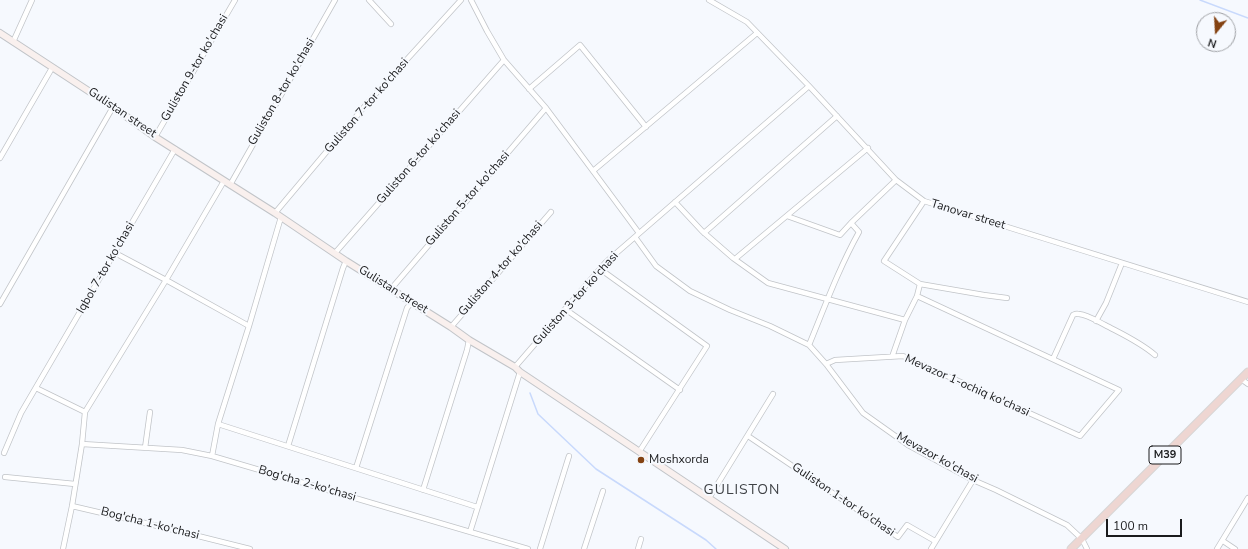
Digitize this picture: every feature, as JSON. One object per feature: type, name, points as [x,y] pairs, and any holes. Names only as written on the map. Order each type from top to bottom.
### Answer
[{"type":"highway","name":"M39","points":[[1071,549],[1248,372]]},
{"type":"main road","name":"Gulistan street","points":[[0,33],[113,106],[155,137],[275,213],[346,261],[451,327],[469,340],[515,367],[520,372],[785,549]]},
{"type":"street","points":[[13,42],[32,0]]},
{"type":"street","name":"Guliston 9-tor ko'chasi","points":[[155,137],[235,0]]},
{"type":"street","name":"Guliston 8-tor ko'chasi","points":[[230,184],[335,0]]},
{"type":"street","points":[[369,0],[391,24]]},
{"type":"street","name":"Guliston 7-tor ko'chasi","points":[[275,213],[370,100],[461,0]]},
{"type":"street","name":"Mevazor ko'chasi","points":[[471,0],[504,60],[546,108],[593,171],[637,235],[656,266],[690,291],[809,345],[826,364],[863,413],[908,445],[973,480],[1066,525],[1082,539],[1088,549]]},
{"type":"street","name":"Tanovar street","points":[[709,0],[747,22],[758,32],[868,148],[896,180],[924,201],[1248,302]]},
{"type":"street","points":[[593,171],[758,32]]},
{"type":"street","points":[[529,89],[580,45],[646,127]]},
{"type":"street","name":"Guliston 6-tor ko'chasi","points":[[334,253],[504,60]]},
{"type":"street","points":[[0,158],[52,68]]},
{"type":"street","name":"Guliston 3-tor ko'chasi","points":[[515,367],[606,262],[809,86]]},
{"type":"street","points":[[0,304],[113,106]]},
{"type":"street","name":"Guliston 5-tor ko'chasi","points":[[391,289],[546,108]]},
{"type":"street","points":[[704,233],[837,116]]},
{"type":"street","points":[[735,260],[868,148]]},
{"type":"street","name":"Iqbol 7-tor ko'chasi","points":[[4,453],[21,413],[175,149]]},
{"type":"street","points":[[787,216],[840,234],[896,180]]},
{"type":"street","points":[[63,549],[82,444],[85,412],[166,280],[224,181]]},
{"type":"street","points":[[924,201],[884,261],[920,284],[1007,298]]},
{"type":"street","points":[[675,202],[704,233],[735,260],[768,283],[905,320]]},
{"type":"street","name":"Guliston 4-tor ko'chasi","points":[[451,327],[551,212]]},
{"type":"street","points":[[212,456],[218,424],[281,218]]},
{"type":"street","points":[[809,345],[847,254],[859,232],[851,222]]},
{"type":"street","points":[[115,253],[249,326]]},
{"type":"street","points":[[288,446],[346,261]]},
{"type":"street","points":[[1096,321],[1106,303],[1122,263]]},
{"type":"street","points":[[600,269],[707,346],[639,452]]},
{"type":"street","points":[[892,357],[920,284]]},
{"type":"street","points":[[916,296],[1053,359],[1073,315],[1079,314],[1135,341],[1147,348],[1154,355]]},
{"type":"street","points":[[356,468],[407,308],[412,302]]},
{"type":"street","points":[[565,309],[680,390]]},
{"type":"street","points":[[423,490],[469,340]]},
{"type":"street","name":"Mevazor 1-ochiq ko'chasi","points":[[826,364],[835,360],[903,356],[1080,436],[1119,390],[1053,359]]},
{"type":"street","points":[[470,532],[520,372]]},
{"type":"street","points":[[1241,379],[1248,384]]},
{"type":"street","points":[[36,388],[85,412]]},
{"type":"street","points":[[709,498],[773,394]]},
{"type":"street","points":[[145,448],[150,412]]},
{"type":"street","points":[[218,424],[477,506]]},
{"type":"street","name":"Guliston 1-tor ko'chasi","points":[[748,436],[898,537],[907,525],[935,541]]},
{"type":"street","name":"Bog'cha 2-ko'chasi","points":[[82,444],[182,450],[212,456],[528,549]]},
{"type":"street","points":[[540,549],[569,456]]},
{"type":"street","points":[[5,477],[75,484]]},
{"type":"street","points":[[931,549],[973,480]]},
{"type":"street","points":[[584,549],[603,491]]},
{"type":"street","points":[[1217,549],[1248,498]]},
{"type":"street","name":"Bog'cha 1-ko'chasi","points":[[72,506],[250,549]]},
{"type":"street","points":[[638,549],[641,539]]},
{"type":"street","points":[[1223,541],[1235,549]]},
{"type":"waterway","points":[[1200,0],[1248,18]]},
{"type":"waterway","points":[[530,393],[538,414],[596,469],[706,540],[716,549]]},
{"type":"place","name":"Moshxorda","points":[[641,460]]},
{"type":"district","name":"GULISTON","points":[[742,491]]}]
